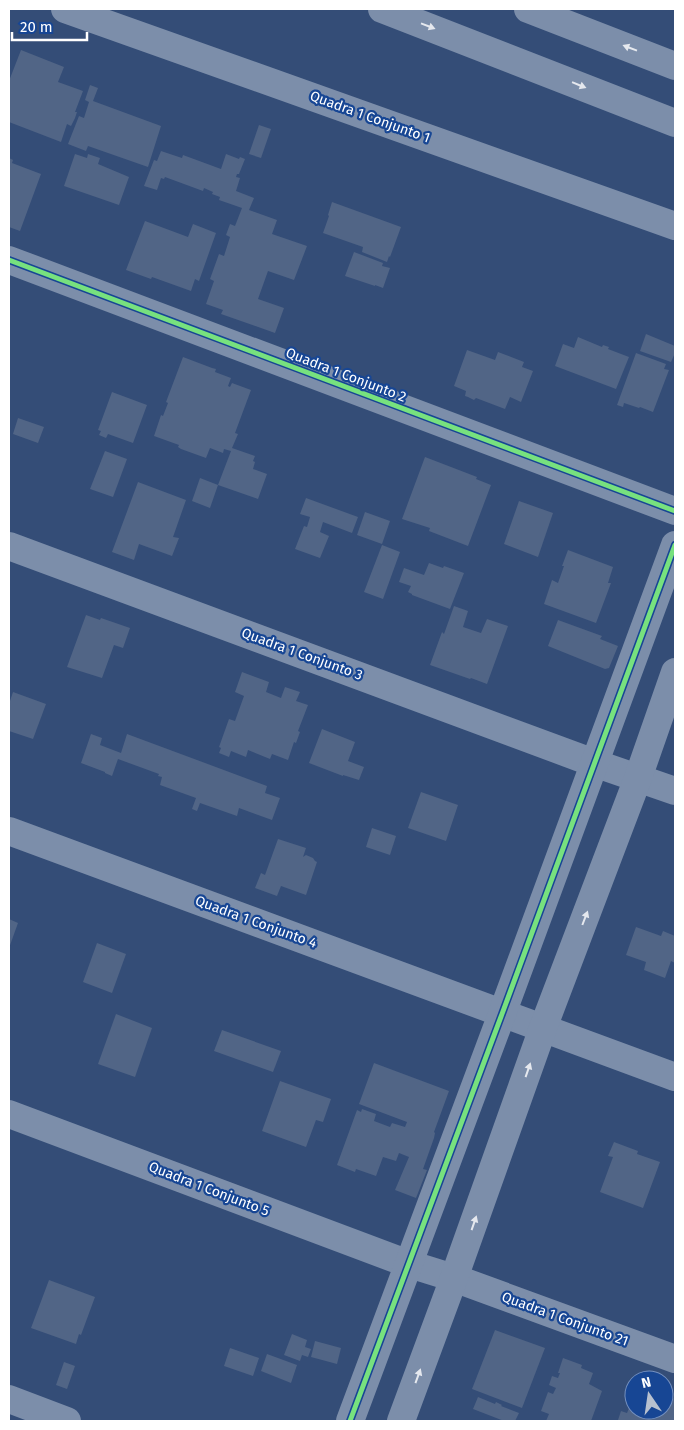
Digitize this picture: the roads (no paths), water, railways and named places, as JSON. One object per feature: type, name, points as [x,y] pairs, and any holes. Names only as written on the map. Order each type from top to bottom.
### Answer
[{"type":"street","name":"Quadra 1 Conjunto 1","points":[[64,9],[675,226]]},
{"type":"street","points":[[382,9],[675,123]]},
{"type":"street","points":[[528,9],[675,66]]},
{"type":"street","name":"Quadra 1 Conjunto 2","points":[[9,260],[675,511]]},
{"type":"street","points":[[350,1421],[410,1264],[675,545]]},
{"type":"street","name":"Quadra 1 Conjunto 3","points":[[9,546],[594,763],[675,791]]},
{"type":"street","points":[[401,1421],[543,1028],[638,778],[675,672]]},
{"type":"street","name":"Quadra 1 Conjunto 4","points":[[9,831],[675,1077]]},
{"type":"street","name":"Quadra 1 Conjunto 5","points":[[9,1114],[410,1264],[454,1278]]},
{"type":"street","name":"Quadra 1 Conjunto 21","points":[[454,1278],[675,1359]]},
{"type":"street","points":[[9,1399],[67,1421]]}]
